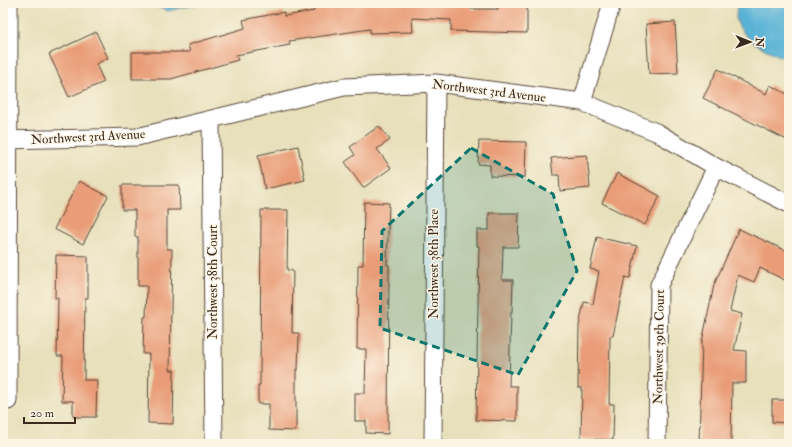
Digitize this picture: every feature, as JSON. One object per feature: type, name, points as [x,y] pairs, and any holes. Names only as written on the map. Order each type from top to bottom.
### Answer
[{"type":"street","points":[[8,401],[6,140],[9,3]]},
{"type":"street","points":[[582,102],[612,3]]},
{"type":"street","name":"Northwest 3rd Avenue","points":[[6,140],[137,138],[344,87],[436,83],[582,102],[656,132],[716,167],[789,204]]},
{"type":"street","name":"Northwest 38th Place","points":[[433,444],[436,83]]},
{"type":"street","name":"Northwest 38th Court","points":[[211,120],[214,444]]},
{"type":"street","name":"Northwest 39th Court","points":[[657,444],[659,285],[716,167]]},
{"type":"highlighted area","points":[[471,148],[553,194],[577,271],[518,375],[380,328],[382,231]]},
{"type":"water","points":[[148,3],[203,3],[168,11]]},
{"type":"water","points":[[737,3],[789,3],[789,60],[759,46],[746,35],[736,20]]},
{"type":"building","points":[[313,3],[471,3],[471,9],[498,9],[499,3],[527,3],[527,33],[451,31],[451,20],[412,18],[413,32],[370,33],[370,29],[289,41],[290,45],[236,55],[238,60],[171,79],[132,79],[132,52],[190,52],[188,45],[245,28],[243,20],[284,12],[284,16],[314,11]]},
{"type":"building","points":[[675,22],[678,73],[649,74],[646,24]]},
{"type":"building","points":[[96,32],[108,58],[96,64],[104,82],[69,97],[49,54]]},
{"type":"building","points":[[718,69],[766,94],[770,85],[789,95],[789,141],[703,98]]},
{"type":"building","points":[[379,126],[390,140],[377,149],[391,168],[363,188],[345,162],[355,155],[350,147]]},
{"type":"building","points":[[479,141],[526,142],[525,177],[490,176],[490,165],[478,164]]},
{"type":"building","points":[[298,146],[305,180],[265,189],[258,155]]},
{"type":"building","points":[[587,155],[590,188],[560,191],[559,175],[553,175],[551,158]]},
{"type":"building","points":[[617,173],[660,196],[645,225],[602,203]]},
{"type":"building","points":[[79,181],[108,196],[83,244],[54,229]]},
{"type":"building","points":[[122,185],[179,185],[180,210],[167,210],[167,249],[172,249],[170,370],[174,370],[173,424],[148,423],[149,354],[143,354],[147,286],[138,286],[138,237],[135,237],[135,210],[122,210]]},
{"type":"building","points":[[364,202],[389,203],[387,265],[389,265],[388,434],[366,433],[366,421],[355,421],[355,393],[365,393],[366,349],[357,349],[358,265],[363,265]]},
{"type":"building","points":[[261,210],[288,210],[287,270],[293,271],[292,333],[299,333],[298,370],[296,369],[296,431],[269,430],[269,404],[258,404],[258,385],[260,385]]},
{"type":"building","points":[[489,213],[519,213],[518,247],[503,247],[502,280],[513,280],[509,386],[517,386],[517,421],[476,420],[479,246],[477,246],[477,230],[489,230]]},
{"type":"building","points":[[739,229],[789,252],[789,282],[760,268],[754,282],[738,275],[730,311],[742,314],[734,350],[746,351],[746,383],[732,383],[731,443],[699,443],[702,342],[714,285]]},
{"type":"building","points":[[597,237],[637,246],[630,278],[625,277],[613,336],[610,336],[609,404],[614,404],[613,440],[581,439],[582,388],[578,388],[579,326],[584,302],[593,304],[599,271],[590,269]]},
{"type":"building","points":[[56,255],[88,256],[88,298],[85,298],[84,380],[97,380],[96,417],[73,417],[73,401],[62,401],[63,356],[57,356],[58,298],[55,298]]},
{"type":"building","points":[[772,400],[789,400],[789,423],[772,422]]}]
